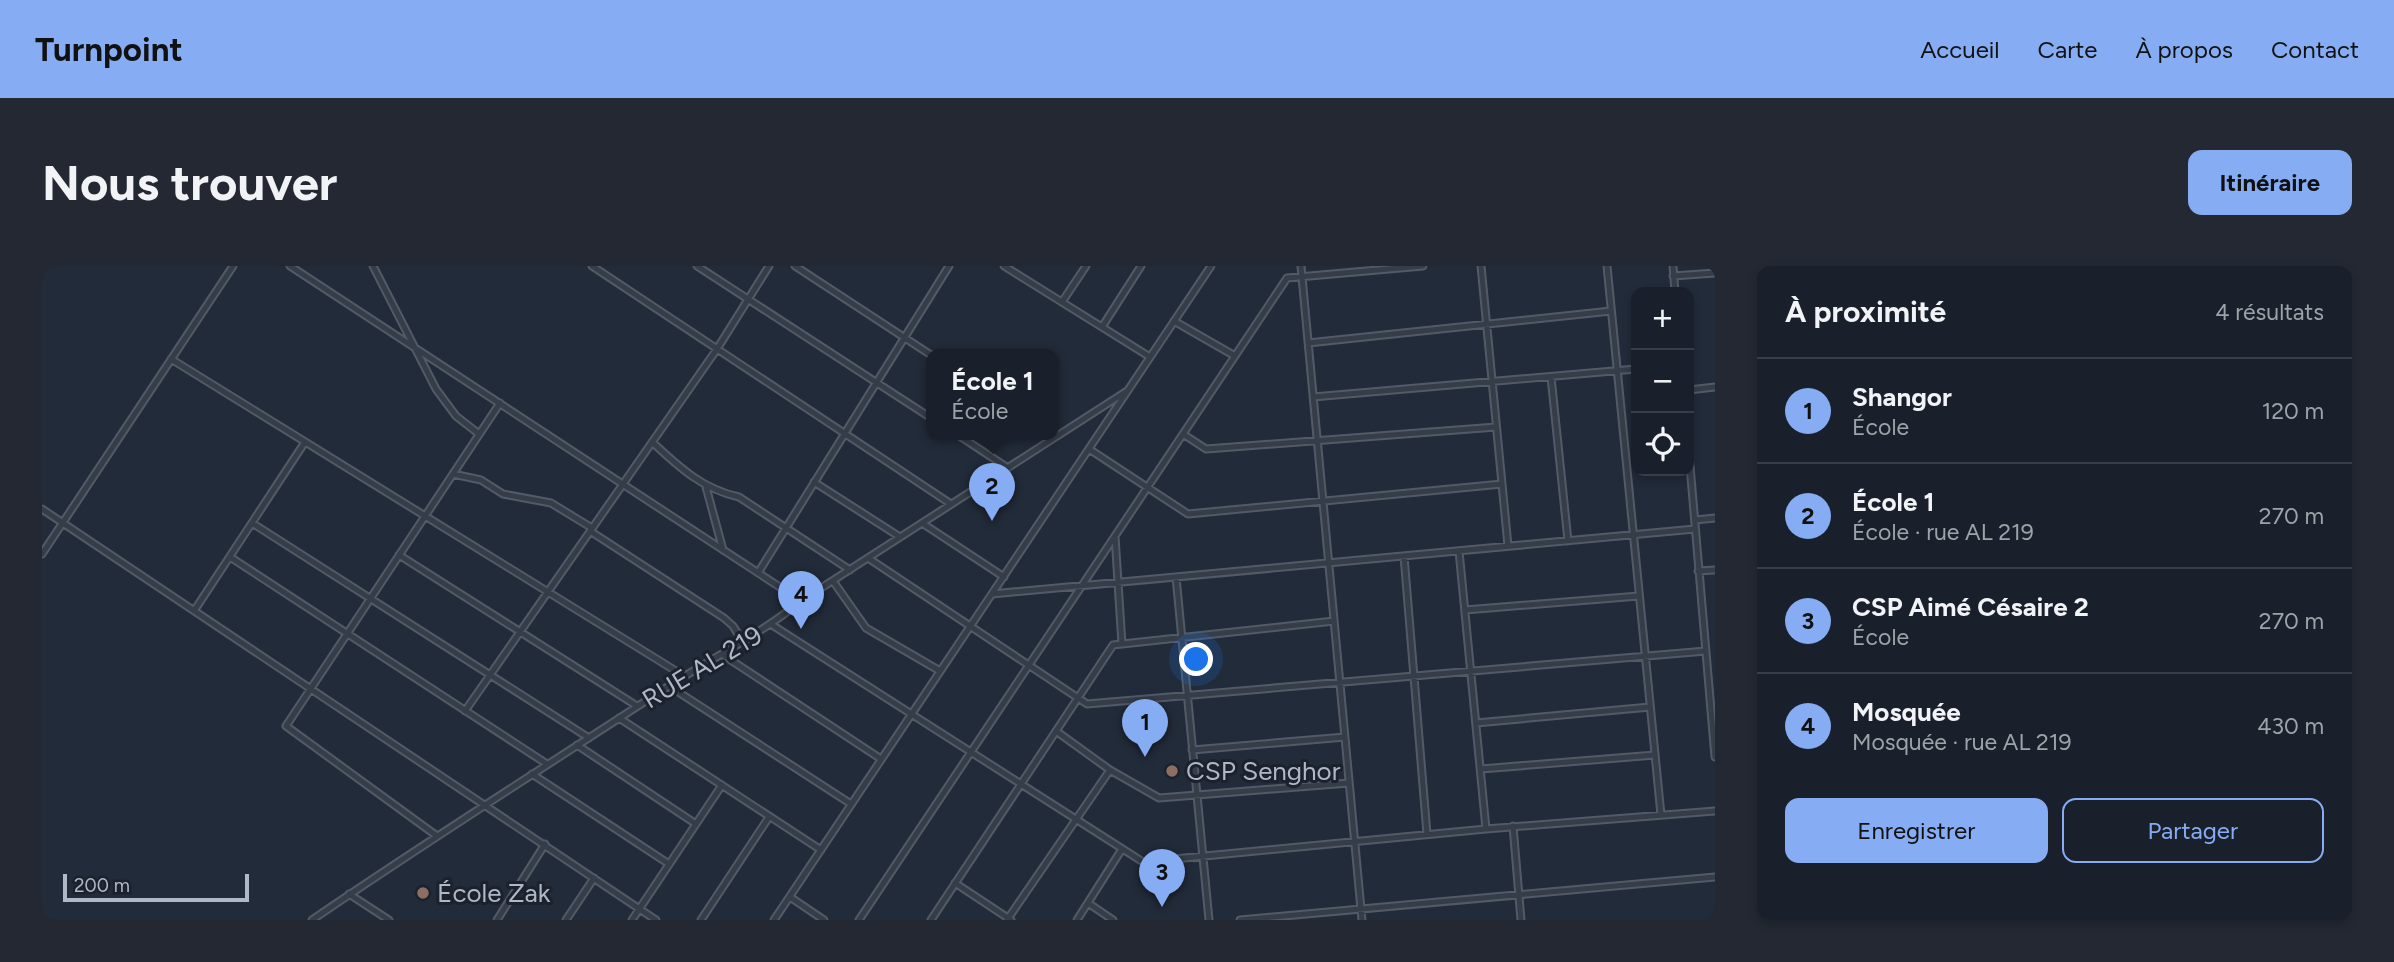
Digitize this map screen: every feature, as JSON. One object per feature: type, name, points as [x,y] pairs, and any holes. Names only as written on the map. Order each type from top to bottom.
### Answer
[{"type":"street","points":[[42,554],[233,266]]},
{"type":"street","points":[[290,266],[801,601]]},
{"type":"street","points":[[373,266],[446,405],[479,434]]},
{"type":"street","points":[[592,266],[951,504]]},
{"type":"street","points":[[696,266],[926,415]]},
{"type":"street","points":[[465,711],[717,349],[769,266]]},
{"type":"street","points":[[795,266],[926,352]]},
{"type":"street","points":[[758,573],[949,266]]},
{"type":"street","points":[[1004,266],[1150,357]]},
{"type":"street","points":[[1018,274],[1024,266]]},
{"type":"street","points":[[1062,302],[1086,266]]},
{"type":"street","points":[[1102,327],[1141,266]]},
{"type":"street","points":[[774,920],[1211,266]]},
{"type":"street","points":[[1301,266],[1362,920]]},
{"type":"street","points":[[859,920],[1287,278],[1423,266]]},
{"type":"street","points":[[1481,266],[1508,546]]},
{"type":"street","points":[[1607,266],[1661,815]]},
{"type":"street","points":[[1673,266],[1674,287]]},
{"type":"street","points":[[1673,276],[1715,273]]},
{"type":"street","points":[[1308,343],[1611,311]]},
{"type":"street","points":[[1174,321],[1235,356]]},
{"type":"street","points":[[171,359],[684,676]]},
{"type":"street","points":[[1313,397],[1631,370]]},
{"type":"street","points":[[1551,377],[1567,541]]},
{"type":"street","points":[[1694,389],[1715,387]]},
{"type":"street","name":"RUE AL 219","points":[[1059,433],[1127,391]]},
{"type":"street","points":[[438,836],[286,726],[500,403]]},
{"type":"street","points":[[1182,434],[1206,449],[1496,428]]},
{"type":"street","points":[[966,440],[1008,468]]},
{"type":"street","name":"RUE AL 219","points":[[312,920],[576,745],[684,676],[772,625],[801,601],[1049,440]]},
{"type":"street","points":[[194,611],[305,442]]},
{"type":"street","points":[[652,442],[687,475],[706,487],[739,497],[850,569]]},
{"type":"street","points":[[1089,449],[1188,514],[1502,484]]},
{"type":"street","points":[[453,474],[481,480],[503,494],[551,503],[724,618],[743,642]]},
{"type":"street","points":[[1691,476],[1715,757]]},
{"type":"street","points":[[814,482],[900,537]]},
{"type":"street","points":[[706,487],[723,550]]},
{"type":"street","points":[[42,509],[656,920]]},
{"type":"street","points":[[1695,520],[1715,518]]},
{"type":"street","points":[[252,523],[589,737]]},
{"type":"street","points":[[922,523],[1004,577]]},
{"type":"street","points":[[992,594],[1083,583],[1118,583],[1695,529]]},
{"type":"street","points":[[1115,536],[1122,644]]},
{"type":"street","points":[[1460,551],[1486,828]]},
{"type":"street","points":[[399,555],[637,706]]},
{"type":"street","points":[[1404,556],[1427,834]]},
{"type":"street","points":[[230,557],[547,764]]},
{"type":"street","points":[[868,558],[1087,704],[1706,650]]},
{"type":"street","points":[[1698,571],[1715,570]]},
{"type":"street","points":[[1176,577],[1209,920]]},
{"type":"street","points":[[833,581],[866,628],[940,671]]},
{"type":"street","points":[[1465,610],[1639,596]]},
{"type":"street","points":[[931,920],[1112,645],[1334,621]]},
{"type":"street","points":[[772,625],[1143,862],[1486,828],[1715,811]]},
{"type":"street","points":[[723,655],[881,759]]},
{"type":"street","points":[[669,686],[851,804]]},
{"type":"street","points":[[1476,723],[1650,707]]},
{"type":"street","points":[[620,718],[821,850]]},
{"type":"street","points":[[1056,731],[1110,770],[1154,797],[1197,797],[1349,783]]},
{"type":"street","points":[[1192,750],[1345,737]]},
{"type":"street","points":[[576,745],[696,824]]},
{"type":"street","points":[[1480,769],[1655,755]]},
{"type":"street","points":[[955,883],[1008,919],[1110,770]]},
{"type":"street","points":[[532,774],[669,864]]},
{"type":"street","points":[[632,920],[722,785]]},
{"type":"street","points":[[701,920],[769,817]]},
{"type":"street","points":[[1513,827],[1521,920]]},
{"type":"street","points":[[497,920],[545,844]]},
{"type":"street","points":[[1077,920],[1122,849]]},
{"type":"street","points":[[1240,920],[1715,877]]},
{"type":"street","points":[[566,920],[594,878]]},
{"type":"street","points":[[349,894],[390,920]]},
{"type":"street","points":[[790,897],[824,920]]},
{"type":"street","points":[[1087,903],[1113,920]]},
{"type":"place","name":"École 1","points":[[992,521]]},
{"type":"place","name":"Mosquée","points":[[801,629]]},
{"type":"place","name":"Shangor","points":[[1145,757]]},
{"type":"place","name":"CSP Senghor","points":[[1172,771]]},
{"type":"place","name":"École Zak","points":[[423,893]]},
{"type":"place","name":"CSP Aimé Césaire 2","points":[[1162,907]]}]
